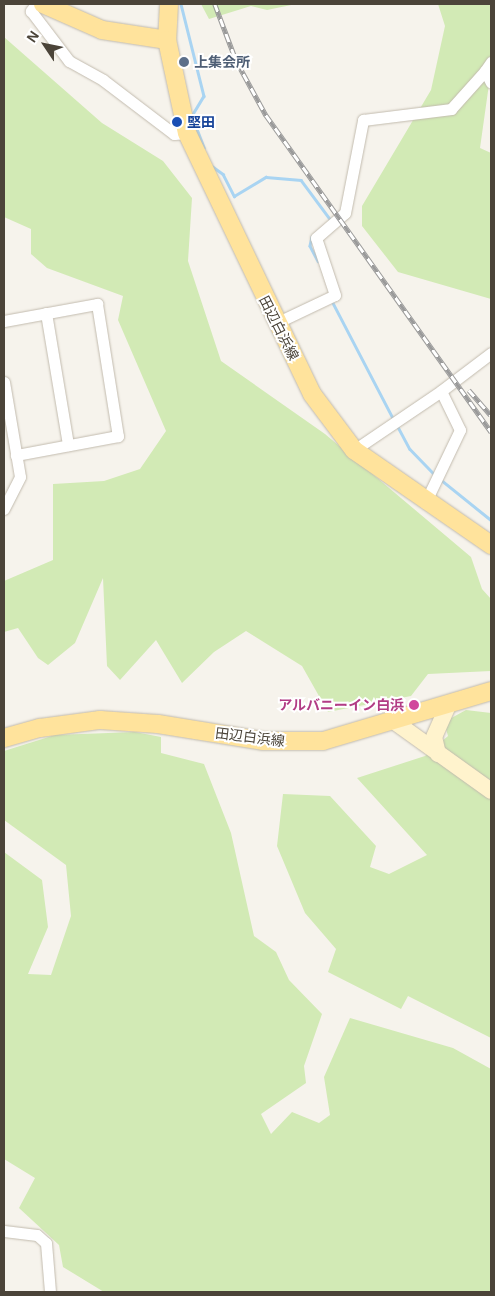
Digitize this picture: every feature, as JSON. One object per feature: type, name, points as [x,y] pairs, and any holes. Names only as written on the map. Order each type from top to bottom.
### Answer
[{"type":"main road","points":[[43,4],[102,30],[167,40]]},
{"type":"main road","name":"田辺白浜線","points":[[169,4],[167,40],[187,133],[276,323],[312,394],[354,450],[425,503],[491,545]]},
{"type":"main road","name":"田辺白浜線","points":[[4,738],[40,728],[100,720],[158,724],[263,741],[323,741],[395,722],[491,691]]},
{"type":"main road","points":[[438,754],[434,737],[448,705]]},
{"type":"main road","points":[[395,722],[491,790]]},
{"type":"street","points":[[36,4],[31,11],[69,61],[103,80],[174,134],[187,133]]},
{"type":"street","points":[[488,67],[491,83]]},
{"type":"street","points":[[276,323],[330,297],[316,238],[345,213],[363,120],[451,109],[488,67]]},
{"type":"street","points":[[4,321],[97,304],[118,436],[16,455]]},
{"type":"street","points":[[46,313],[68,445]]},
{"type":"street","points":[[354,450],[441,391],[491,353]]},
{"type":"street","points":[[4,382],[20,477],[4,509]]},
{"type":"street","points":[[425,503],[460,430],[441,391]]},
{"type":"street","points":[[4,1231],[37,1235],[46,1243],[50,1292]]},
{"type":"green space","points":[[201,4],[296,4],[267,10],[251,6],[209,19]]},
{"type":"green space","points":[[438,4],[491,4],[491,70],[480,148],[491,153],[491,299],[398,272],[362,226],[362,206],[431,90],[445,26]]},
{"type":"green space","points":[[4,37],[102,123],[163,161],[192,198],[188,261],[221,361],[325,434],[471,557],[482,589],[491,599],[491,671],[428,674],[411,696],[328,712],[302,666],[246,631],[214,652],[182,683],[156,640],[120,680],[107,666],[103,578],[75,643],[48,665],[38,658],[18,628],[4,632],[4,581],[53,560],[53,484],[104,481],[140,469],[166,431],[118,320],[123,296],[47,268],[31,254],[31,229],[4,217]]},
{"type":"green space","points":[[466,710],[491,713],[491,1038],[408,996],[401,1009],[328,972],[336,949],[305,913],[277,846],[283,794],[330,796],[376,846],[370,867],[389,874],[427,855],[357,778],[425,756],[448,736],[444,722]]},
{"type":"green space","points":[[135,732],[161,737],[161,753],[204,764],[231,833],[254,936],[276,952],[289,980],[322,1014],[304,1066],[306,1083],[261,1114],[271,1134],[292,1112],[319,1123],[330,1115],[324,1077],[350,1018],[453,1048],[491,1069],[491,1292],[104,1292],[63,1267],[59,1245],[19,1208],[35,1178],[4,1159],[4,852],[42,880],[48,927],[28,974],[51,975],[71,916],[66,865],[4,820],[4,751],[55,735]]},
{"type":"waterway","points":[[181,4],[204,96],[192,116],[204,148]]},
{"type":"waterway","points":[[212,166],[223,174],[234,196],[266,177],[301,180],[330,219]]},
{"type":"waterway","points":[[312,237],[310,246],[318,261]]},
{"type":"waterway","points":[[332,301],[393,418]]},
{"type":"waterway","points":[[397,425],[410,449],[434,474]]},
{"type":"waterway","points":[[440,479],[491,520]]},
{"type":"railway","points":[[215,4],[236,60],[266,115],[491,432]]},
{"type":"railway","points":[[469,390],[491,415]]},
{"type":"place","name":"上集会所","points":[[184,62]]},
{"type":"place","name":"堅田","points":[[177,122]]},
{"type":"place","name":"アルバニーイン白浜","points":[[414,705]]}]
